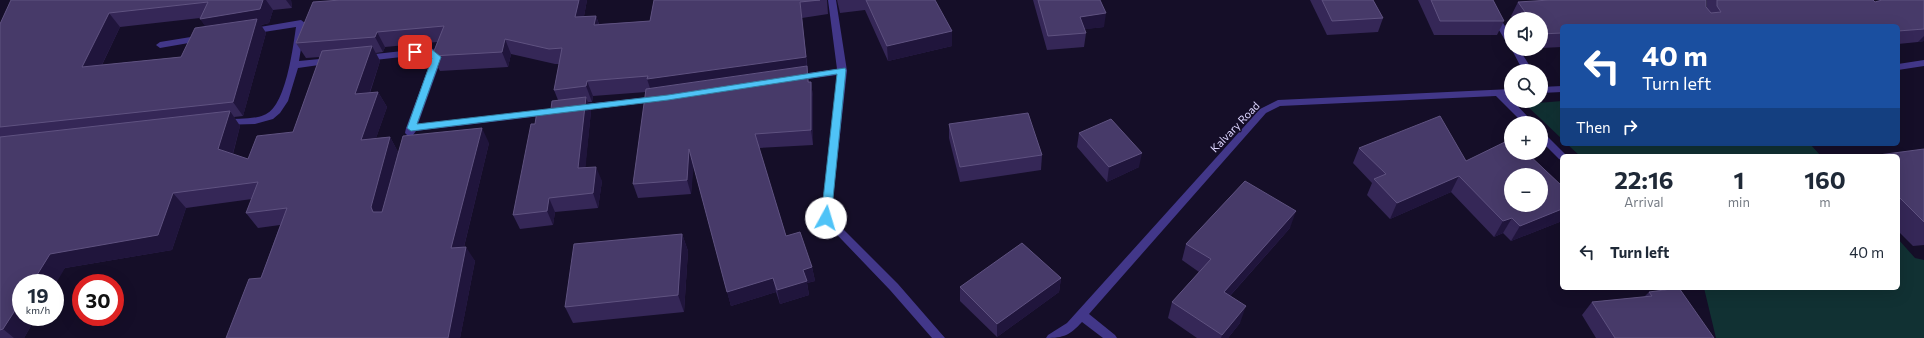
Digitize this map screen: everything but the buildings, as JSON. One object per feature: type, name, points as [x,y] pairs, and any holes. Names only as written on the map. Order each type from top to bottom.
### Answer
[{"type":"street","points":[[832,0],[842,70],[826,218],[894,287],[939,338]]},
{"type":"street","points":[[1485,0],[1504,31]]},
{"type":"street","points":[[214,124],[269,118],[280,108],[294,65],[301,22],[238,33]]},
{"type":"street","points":[[160,45],[215,36]]},
{"type":"street","points":[[354,59],[430,51],[437,57],[411,128],[408,143]]},
{"type":"street","points":[[294,65],[339,60]]},
{"type":"street","points":[[1900,67],[1924,63]]},
{"type":"street","points":[[781,80],[842,70]]},
{"type":"street","points":[[1548,90],[1560,89]]},
{"type":"street","points":[[1498,92],[1522,116]]},
{"type":"street","name":"Kalvary Road","points":[[1052,338],[1071,326],[1082,315],[1263,111],[1278,103],[1504,92]]},
{"type":"street","points":[[411,128],[668,98]]},
{"type":"street","points":[[1548,142],[1560,154]]},
{"type":"street","points":[[1082,315],[1111,338]]},
{"type":"green space","points":[[1560,101],[1560,137],[1548,126],[1548,116],[1538,116],[1529,108],[1548,108],[1548,102]]},
{"type":"green space","points":[[1569,146],[1812,146],[1819,154],[1578,154]]},
{"type":"green space","points":[[1900,241],[1915,258],[1924,260],[1924,338],[1716,338],[1704,290],[1900,290]]},
{"type":"route","points":[[415,52],[430,51],[437,57],[411,128],[668,98],[842,70],[826,218]]}]
